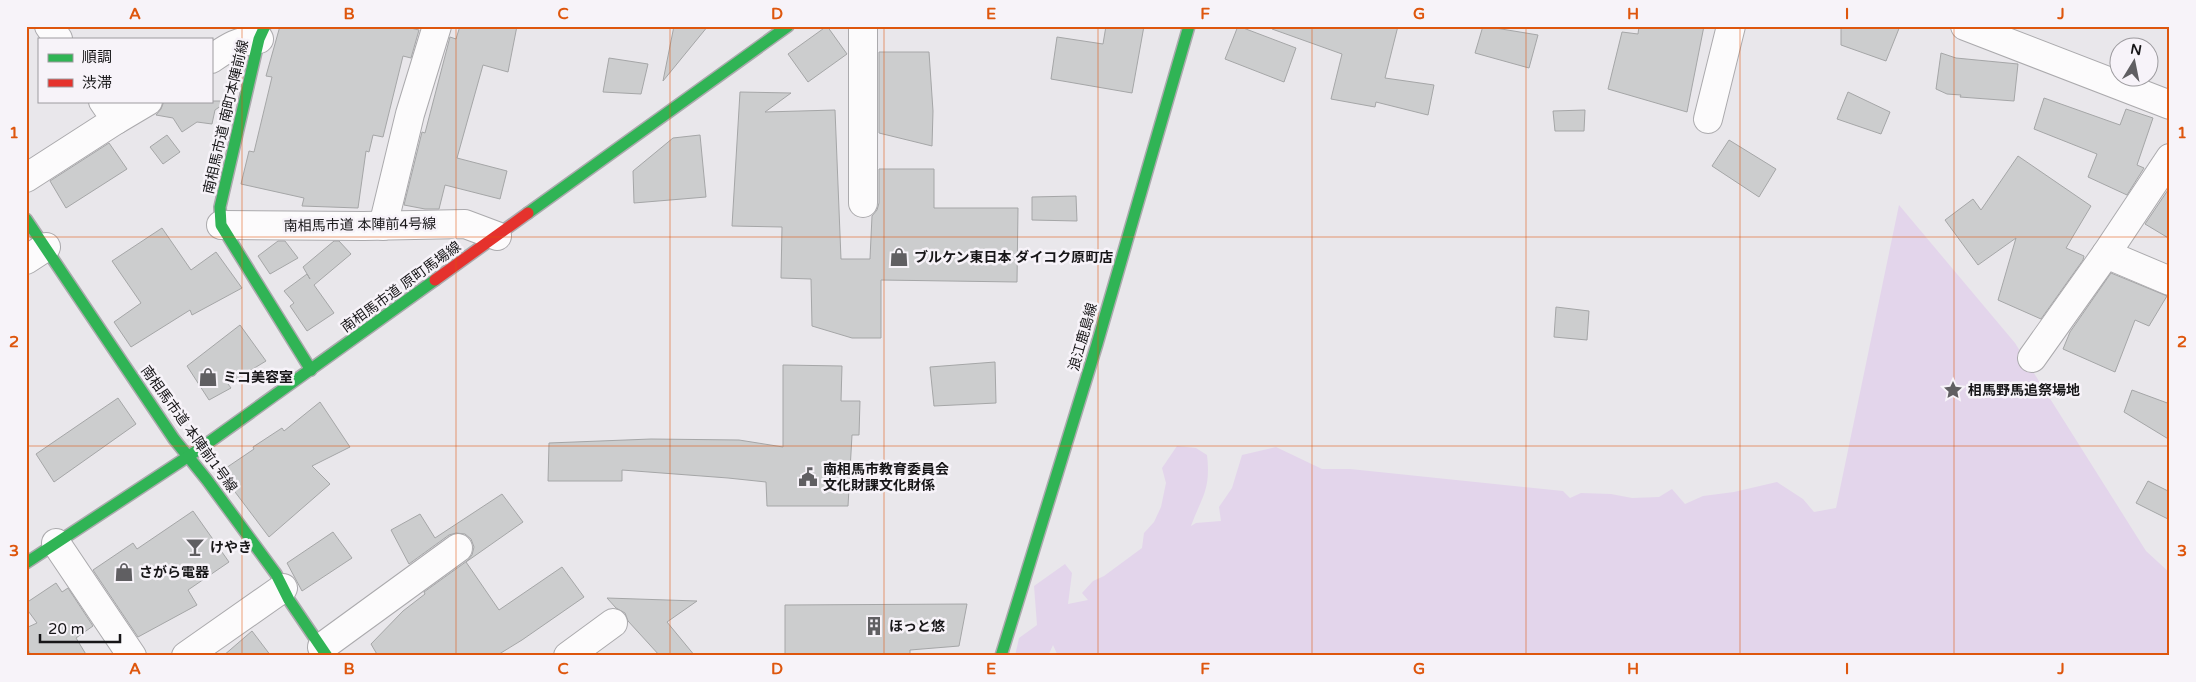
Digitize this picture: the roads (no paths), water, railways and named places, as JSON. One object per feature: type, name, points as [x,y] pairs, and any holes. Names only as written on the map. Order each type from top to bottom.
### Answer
[{"type":"street","points":[[49,26],[57,38]]},
{"type":"street","points":[[383,226],[410,114],[436,26]]},
{"type":"street","name":"南相馬市道 原町馬場線","points":[[26,563],[188,456],[312,370],[788,26]]},
{"type":"street","points":[[863,26],[863,203]]},
{"type":"street","name":"浪江鹿島線","points":[[1001,656],[1097,344],[1189,26]]},
{"type":"street","points":[[1708,120],[1731,26]]},
{"type":"street","points":[[1965,26],[2170,105]]},
{"type":"street","points":[[212,58],[233,44],[262,33]]},
{"type":"street","name":"南相馬市道 南町本陣前線","points":[[221,225],[220,207],[262,33]]},
{"type":"street","points":[[26,178],[110,111],[144,102]]},
{"type":"street","points":[[2032,358],[2106,254],[2170,158]]},
{"type":"street","name":"南相馬市道 本陣前1号線","points":[[26,219],[36,253],[188,456],[283,588],[289,600],[325,651]]},
{"type":"street","name":"南相馬市道 本陣前4号線","points":[[221,225],[383,226],[465,224],[497,236]]},
{"type":"street","points":[[221,225],[312,370]]},
{"type":"street","points":[[2106,254],[2170,281]]},
{"type":"street","points":[[56,543],[132,656]]},
{"type":"street","points":[[325,651],[458,548]]},
{"type":"street","points":[[186,656],[283,588]]},
{"type":"street","points":[[568,656],[613,623]]},
{"type":"place","name":"ブルケン東日本 ダイコク原町店","points":[[899,257]]},
{"type":"place","name":"ミコ美容室","points":[[208,377]]},
{"type":"place","name":"相馬野馬追祭場地","points":[[1953,390]]},
{"type":"place","name":"南相馬市教育委員会 文化財課文化財係","points":[[808,477]]},
{"type":"place","name":"けやき","points":[[195,547]]},
{"type":"place","name":"さがら電器","points":[[124,572]]},
{"type":"place","name":"ほっと悠","points":[[874,626]]}]
